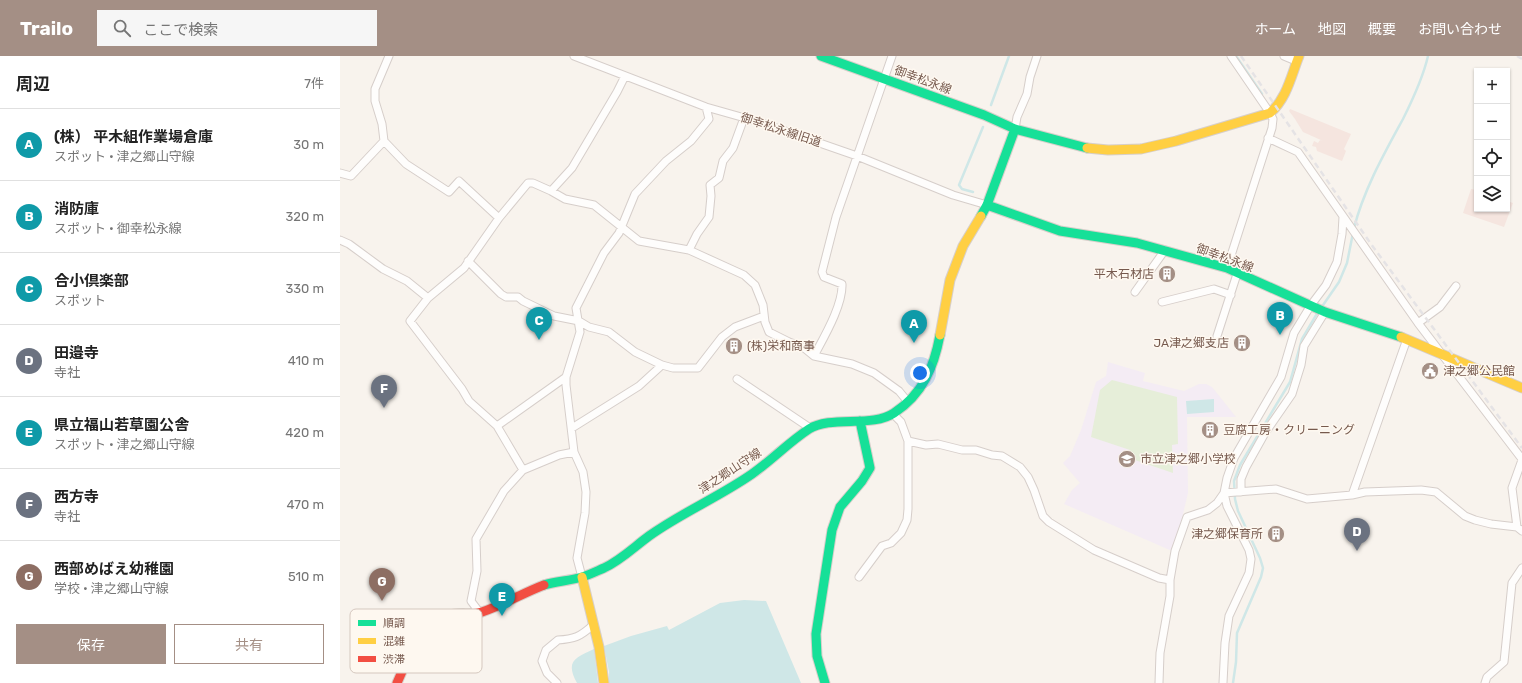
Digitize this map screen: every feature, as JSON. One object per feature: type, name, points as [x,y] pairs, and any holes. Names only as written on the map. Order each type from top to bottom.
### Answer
[{"type":"main road","name":"御幸松永線","points":[[821,56],[984,115],[1015,129],[1082,148],[1108,150],[1141,149],[1176,141],[1270,112]]},
{"type":"main road","points":[[1270,112],[1277,107],[1283,99],[1298,59]]},
{"type":"main road","points":[[987,205],[1015,129]]},
{"type":"main road","name":"御幸松永線","points":[[987,205],[1060,231],[1137,243],[1227,268],[1237,274],[1318,309],[1406,339],[1522,388]]},
{"type":"main road","name":"津之郷山守線","points":[[482,612],[556,580],[582,578],[606,567],[649,536],[752,474],[810,428],[826,423],[860,421],[894,414],[908,402],[922,386],[931,370],[937,352],[950,280],[963,246],[974,230],[987,205]]},
{"type":"main road","points":[[825,683],[817,656],[816,634],[832,530],[836,515],[844,502],[868,474],[870,468],[860,421]]},
{"type":"main road","points":[[582,578],[603,670],[604,683]]},
{"type":"main road","name":"津之郷山守線","points":[[398,683],[402,673]]},
{"type":"street","points":[[389,56],[375,89],[375,101],[382,124],[384,142],[406,164],[449,192],[459,181],[499,218]]},
{"type":"street","name":"御幸松永線旧道","points":[[574,56],[706,106],[857,156],[953,195],[987,205]]},
{"type":"street","points":[[814,356],[833,318],[842,290],[842,284],[824,277],[822,272],[836,217],[892,56]]},
{"type":"street","points":[[1015,129],[1017,117],[1026,94],[1037,56]]},
{"type":"street","points":[[1227,268],[1273,119],[1270,112],[1231,56]]},
{"type":"street","points":[[1284,56],[1298,59]]},
{"type":"street","points":[[551,191],[572,168],[625,76]]},
{"type":"street","points":[[582,578],[577,558],[585,513],[586,492],[583,472],[574,452],[572,428],[567,401],[566,377],[580,332],[576,308],[604,252],[619,233],[635,194],[666,161],[691,141],[710,119],[706,106]]},
{"type":"street","points":[[689,250],[697,234],[709,217],[711,196],[710,185],[719,178],[723,161],[733,148],[744,118]]},
{"type":"street","points":[[1224,493],[1276,489],[1308,499],[1352,495],[1365,492],[1420,490],[1436,492],[1465,516],[1475,520],[1519,529],[1512,488],[1522,460],[1418,323],[1298,152],[1268,138]]},
{"type":"street","points":[[340,172],[350,176],[384,142]]},
{"type":"street","points":[[523,470],[497,426],[469,401],[462,389],[410,321],[428,298],[464,268],[499,218],[528,183],[551,191],[565,200],[594,205],[639,241],[689,250],[744,275],[755,285],[763,305],[764,316],[769,332],[803,347],[814,356],[852,364],[874,373],[899,391],[908,402]]},
{"type":"street","points":[[1241,492],[1241,479],[1246,467],[1265,433],[1292,394],[1301,365],[1304,346],[1326,285],[1337,262],[1342,234],[1343,217]]},
{"type":"street","points":[[340,240],[349,244],[383,269],[407,280],[428,298]]},
{"type":"street","points":[[1135,292],[1165,250]]},
{"type":"street","points":[[468,261],[501,294],[506,297],[518,297],[523,301],[554,316],[579,321],[589,327],[609,332],[635,352],[662,366],[673,368],[698,368],[722,337],[735,327],[764,316]]},
{"type":"street","points":[[1217,336],[1232,295],[1237,274]]},
{"type":"street","points":[[1418,323],[1440,307],[1456,286]]},
{"type":"street","points":[[1162,302],[1214,289],[1232,295]]},
{"type":"street","points":[[1159,683],[1160,652],[1170,596],[1170,580],[1176,551],[1187,517],[1208,510],[1217,503],[1224,493],[1234,458],[1281,377],[1294,333],[1318,309]]},
{"type":"street","points":[[1352,495],[1406,339]]},
{"type":"street","points":[[572,428],[639,386],[662,366]]},
{"type":"street","points":[[497,426],[566,377]]},
{"type":"street","points":[[737,379],[810,428]]},
{"type":"street","points":[[859,577],[882,546],[891,543],[902,533],[907,520],[908,441],[901,422],[894,414]]},
{"type":"street","points":[[1253,426],[1265,433]]},
{"type":"street","points":[[908,441],[926,445],[938,444],[962,450],[976,450],[992,455],[1002,456],[1020,467],[1028,477],[1044,516],[1049,522],[1094,550],[1159,578],[1170,580]]},
{"type":"street","points":[[477,609],[470,601],[477,571],[476,539],[504,491],[523,470],[559,455],[574,452]]},
{"type":"street","points":[[1223,683],[1225,643],[1229,616],[1249,573],[1252,559],[1227,506],[1224,493]]},
{"type":"street","points":[[1492,683],[1486,680],[1504,662],[1512,583],[1522,568]]},
{"type":"street","points":[[557,683],[547,673],[542,661],[546,650],[558,640],[571,639],[585,632],[593,625]]},
{"type":"shaded area","points":[[1290,109],[1351,134],[1344,149],[1346,151],[1342,161],[1317,151],[1316,147],[1312,146],[1314,141],[1318,143],[1320,140],[1323,141],[1303,132],[1289,111]]},
{"type":"shaded area","points":[[1471,189],[1474,190],[1474,212],[1510,212],[1504,227],[1463,213]]},
{"type":"shaded area","points":[[1510,202],[1513,203],[1510,211]]},
{"type":"shaded area","name":"市立津之郷小学校","points":[[1108,362],[1145,373],[1143,381],[1184,391],[1199,384],[1206,384],[1212,387],[1236,417],[1187,417],[1188,493],[1179,531],[1172,551],[1064,504],[1072,490],[1080,483],[1063,463],[1070,456],[1081,430],[1096,382],[1106,376]]},
{"type":"green space","points":[[1112,380],[1177,397],[1178,444],[1172,445],[1173,473],[1129,458],[1130,450],[1091,437],[1100,390]]},
{"type":"water","points":[[1214,399],[1214,412],[1187,414],[1186,401]]},
{"type":"water","points":[[744,600],[766,601],[801,683],[609,683],[609,672],[604,646],[631,636],[667,626],[669,630],[720,603]]},
{"type":"water","points":[[594,649],[598,683],[577,683],[572,670],[574,661]]},
{"type":"waterway","points":[[991,105],[1009,56]]},
{"type":"waterway","points":[[1236,56],[1262,94]]},
{"type":"waterway","points":[[1354,228],[1363,199],[1414,96],[1428,56]]},
{"type":"waterway","points":[[973,192],[962,189],[959,185],[983,127]]},
{"type":"waterway","points":[[1321,308],[1339,282],[1347,263],[1353,233]]},
{"type":"waterway","points":[[1233,683],[1236,662],[1237,633],[1261,577],[1263,568],[1260,558],[1238,511],[1235,499],[1234,481],[1240,465],[1290,382],[1302,339],[1318,312]]},
{"type":"railway","points":[[1241,56],[1371,244],[1522,448]]},
{"type":"railway","points":[[1517,56],[1522,59]]},
{"type":"traffic: fast","points":[[821,56],[984,115],[1015,129],[1087,148]]},
{"type":"traffic: fast","points":[[981,216],[987,205],[1015,129]]},
{"type":"traffic: fast","points":[[987,205],[1060,231],[1137,243],[1227,268],[1325,312],[1401,337]]},
{"type":"traffic: fast","points":[[544,585],[582,577],[610,565],[661,528],[752,474],[809,429],[828,423],[875,420],[894,413],[913,397],[926,379],[934,358],[940,335]]},
{"type":"traffic: fast","points":[[825,683],[817,656],[816,634],[832,530],[840,507],[862,481],[870,468],[860,421]]},
{"type":"traffic: slow","points":[[1087,148],[1108,150],[1141,149],[1176,141],[1270,113],[1285,94],[1299,56]]},
{"type":"traffic: slow","points":[[940,335],[950,280],[963,246],[981,216]]},
{"type":"traffic: slow","points":[[1401,337],[1522,388]]},
{"type":"traffic: slow","points":[[582,577],[599,647],[604,683]]},
{"type":"traffic: jam","points":[[482,612],[544,585]]},
{"type":"traffic: jam","points":[[397,683],[402,673]]},
{"type":"place","name":"平木石材店","points":[[1167,274]]},
{"type":"place","name":"消防庫","points":[[1280,335]]},
{"type":"place","name":"合小倶楽部","points":[[539,340]]},
{"type":"place","name":"(株） 平木組作業場倉庫","points":[[914,343]]},
{"type":"place","name":"JA津之郷支店","points":[[1242,343]]},
{"type":"place","name":"(株)栄和商事","points":[[734,346]]},
{"type":"place","name":"津之郷公民館","points":[[1430,371]]},
{"type":"place","name":"西方寺","points":[[384,408]]},
{"type":"place","name":"豆腐工房・クリーニング","points":[[1210,430]]},
{"type":"place","name":"市立津之郷小学校","points":[[1127,459]]},
{"type":"place","name":"津之郷保育所","points":[[1276,534]]},
{"type":"place","name":"田邉寺","points":[[1357,551]]},
{"type":"place","name":"西部めばえ幼稚園","points":[[382,601]]},
{"type":"place","name":"県立福山若草園公舎","points":[[502,616]]}]
